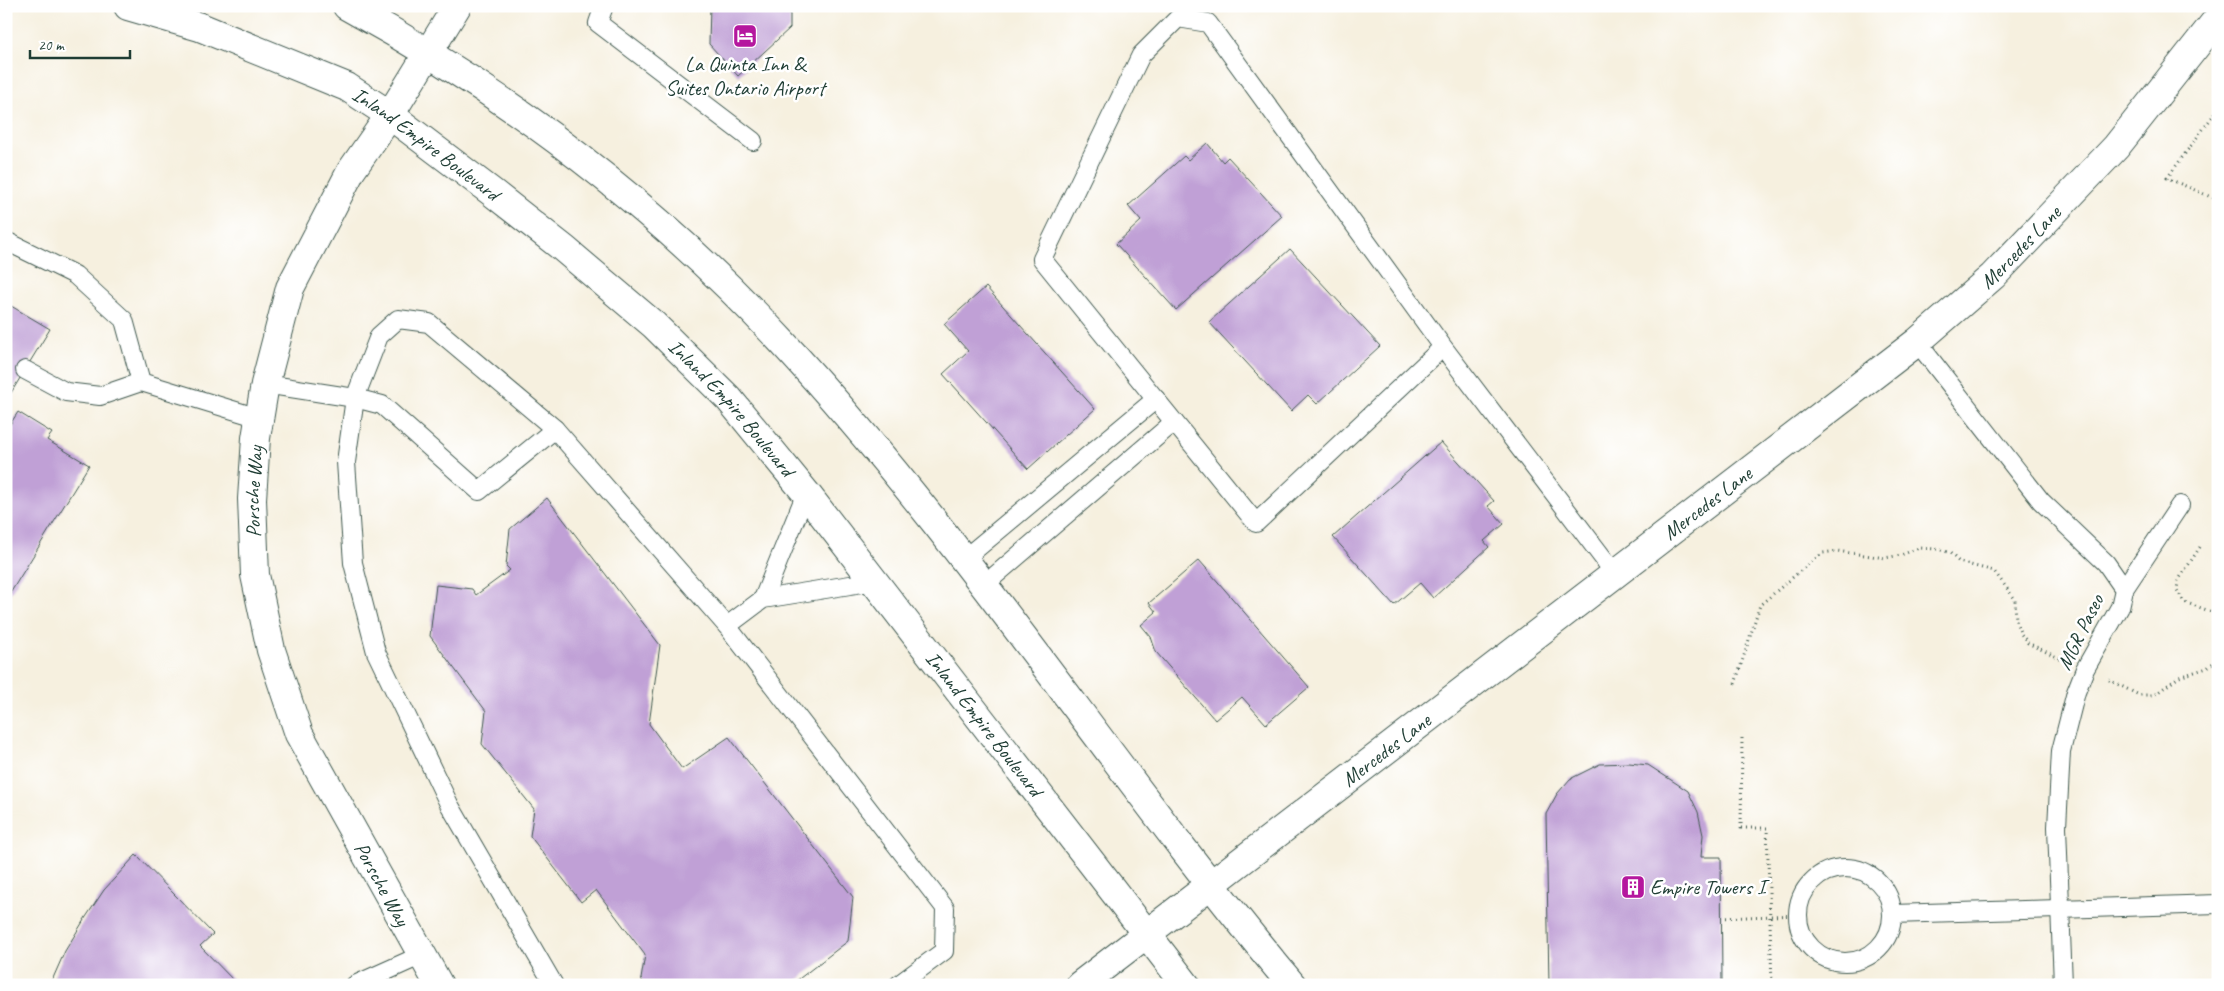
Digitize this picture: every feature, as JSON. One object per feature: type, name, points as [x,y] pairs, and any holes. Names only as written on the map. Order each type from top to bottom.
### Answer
[{"type":"main road","name":"Inland Empire Boulevard","points":[[128,6],[200,27],[347,87],[390,115],[563,248],[654,325],[728,399],[806,493],[1186,985]]},
{"type":"main road","points":[[347,6],[428,53],[576,153],[679,240],[781,340],[862,433],[964,559],[1210,885],[1292,985]]},
{"type":"main road","name":"Porsche Way","points":[[439,985],[299,734],[271,650],[255,576],[252,499],[259,418],[265,384],[290,288],[352,171],[390,115],[457,6]]},
{"type":"main road","name":"Mercedes Lane","points":[[1147,933],[1616,576],[1917,342],[1993,276],[2116,147],[2218,18]]},
{"type":"main road","points":[[1080,985],[1147,933]]},
{"type":"lane","points":[[604,6],[598,23],[753,141]]},
{"type":"lane","points":[[1443,347],[1256,523],[1042,258],[1141,55],[1178,18],[1208,23],[1443,347],[1616,576]]},
{"type":"lane","points":[[6,241],[75,275],[124,320],[140,382]]},
{"type":"lane","points":[[554,985],[449,804],[376,652],[353,563],[346,462],[355,398],[378,336],[398,319],[430,323],[555,429],[727,626],[946,908],[944,951],[898,985]]},
{"type":"lane","name":"MGR Paseo","points":[[1917,342],[2041,500],[2106,563],[2124,589],[2120,608],[2082,677],[2061,751],[2057,827],[2063,985]]},
{"type":"lane","points":[[25,370],[66,392],[100,396],[140,382],[259,418]]},
{"type":"lane","points":[[265,384],[355,398],[382,405],[478,491],[555,429]]},
{"type":"lane","points":[[964,559],[1156,399]]},
{"type":"lane","points":[[984,585],[1174,422]]},
{"type":"lane","points":[[763,599],[806,493]]},
{"type":"lane","points":[[2124,589],[2180,505]]},
{"type":"lane","points":[[727,626],[763,599],[875,581]]},
{"type":"lane","points":[[1836,869],[1853,869],[1868,874],[1881,884],[1889,898],[1892,914],[1890,929],[1884,942],[1873,953],[1860,960],[1845,962],[1830,960],[1817,953],[1806,942],[1800,930],[1797,915],[1800,899],[1808,885],[1821,874],[1836,869]]},
{"type":"lane","points":[[1892,914],[2218,904]]},
{"type":"lane","points":[[355,985],[422,955]]},
{"type":"path","points":[[2218,109],[2167,178],[2218,200]]},
{"type":"path","points":[[2200,547],[2178,581],[2177,590],[2184,602],[2218,614]]},
{"type":"path","points":[[1735,684],[1760,605],[1810,562],[1823,553],[1837,551],[1885,558],[1901,555],[1919,548],[1938,549],[1950,553],[1959,562],[1994,570],[2015,599],[2016,622],[2021,634],[2028,643],[2064,660]]},
{"type":"path","points":[[2107,680],[2139,694],[2154,694],[2179,677],[2207,668],[2218,659]]},
{"type":"path","points":[[1742,738],[1741,828],[1767,828],[1772,985]]},
{"type":"path","points":[[1721,918],[1797,915]]},
{"type":"building","name":"La Quinta Inn & Suites Ontario Airport","points":[[710,6],[790,6],[790,28],[738,76],[709,44]]},
{"type":"building","points":[[1207,143],[1223,162],[1228,157],[1282,216],[1176,310],[1116,244],[1141,221],[1128,206],[1184,156],[1188,160]]},
{"type":"building","points":[[1290,249],[1380,346],[1317,404],[1308,395],[1291,411],[1209,322]]},
{"type":"building","points":[[986,287],[1095,409],[1028,469],[943,374],[968,351],[944,324]]},
{"type":"building","points":[[6,303],[50,329],[6,401]]},
{"type":"building","points":[[18,412],[52,433],[47,440],[89,465],[6,600],[6,424],[9,426]]},
{"type":"building","points":[[1441,442],[1494,501],[1488,506],[1504,524],[1484,541],[1489,547],[1433,598],[1420,583],[1394,605],[1333,537]]},
{"type":"building","points":[[547,498],[660,645],[649,724],[682,769],[729,737],[853,897],[848,941],[791,985],[645,985],[641,979],[645,955],[596,890],[581,902],[530,836],[534,809],[482,744],[486,711],[430,636],[436,585],[472,589],[476,595],[510,570],[506,566],[510,529]]},
{"type":"building","points":[[1199,560],[1309,687],[1266,724],[1242,697],[1215,720],[1156,652],[1151,637],[1141,625],[1156,612],[1149,603]]},
{"type":"building","name":"Empire Towers I","points":[[1629,763],[1648,765],[1688,791],[1698,812],[1703,835],[1701,857],[1721,857],[1722,985],[1549,985],[1546,814],[1557,794],[1570,779],[1600,764]]},
{"type":"building","points":[[136,855],[213,934],[200,946],[238,985],[50,985],[65,951],[84,920],[104,890]]},
{"type":"place","name":"La Quinta Inn & Suites Ontario Airport","points":[[745,36]]},
{"type":"place","name":"Empire Towers I","points":[[1633,887]]}]
